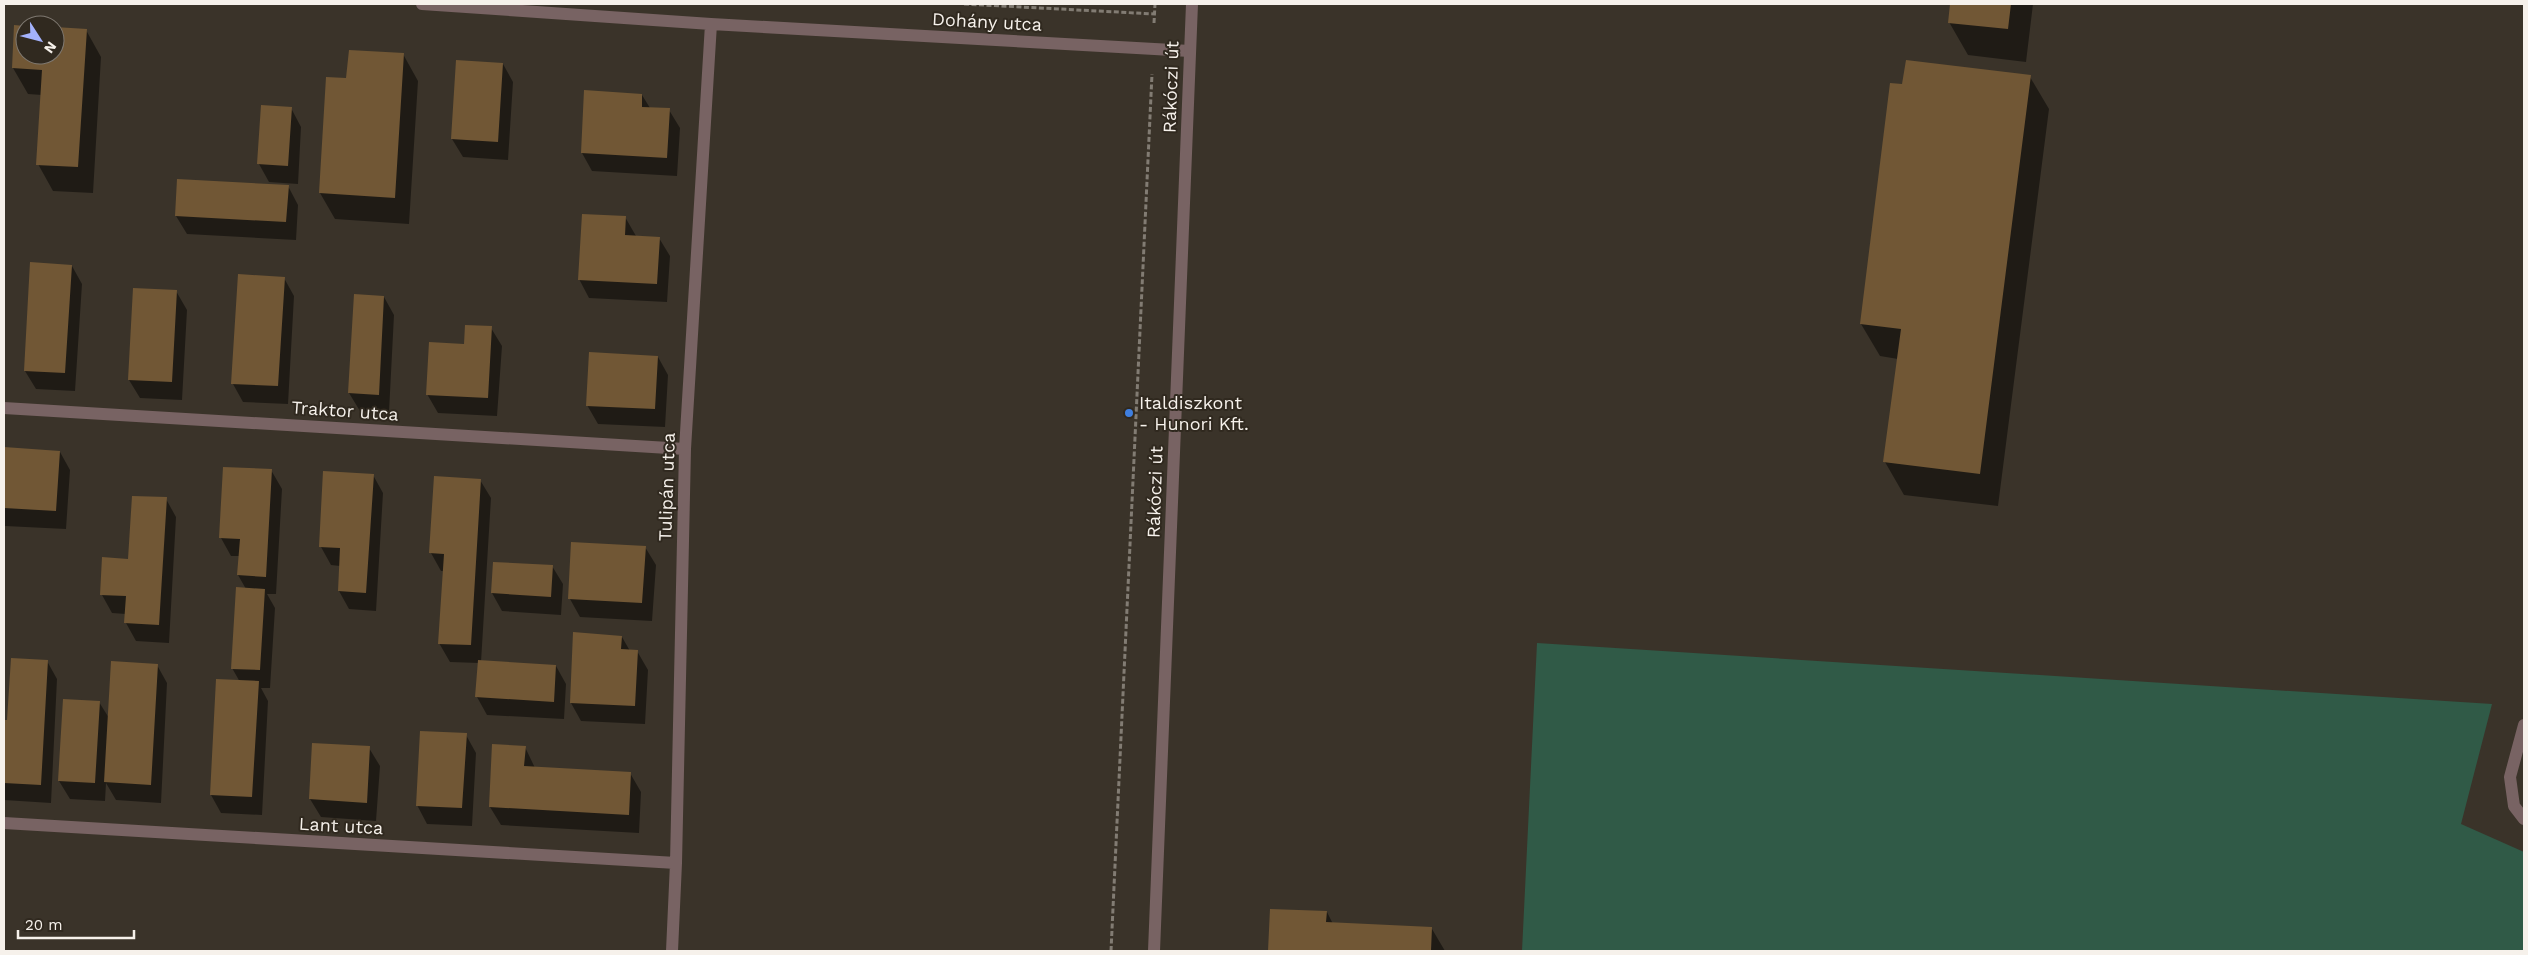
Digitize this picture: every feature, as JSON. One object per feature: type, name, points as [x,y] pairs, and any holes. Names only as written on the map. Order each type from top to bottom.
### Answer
[{"type":"street","name":"Dohány utca","points":[[422,4],[711,24],[1190,51]]},
{"type":"street","name":"Rákóczi út","points":[[1154,951],[1192,4]]},
{"type":"street","name":"Tulipán utca","points":[[672,951],[676,863],[685,449],[711,24]]},
{"type":"street","name":"Traktor utca","points":[[4,408],[685,449]]},
{"type":"street","points":[[2524,725],[2510,777],[2514,806],[2524,818]]},
{"type":"street","name":"Lant utca","points":[[4,823],[676,863]]},
{"type":"path","points":[[964,4],[1155,14]]},
{"type":"path","points":[[1111,951],[1155,4]]},
{"type":"green space","points":[[1537,643],[2492,704],[2461,824],[2524,852],[2524,951],[1522,951]]},
{"type":"building","points":[[1950,4],[2011,4],[2008,29],[1948,23]]},
{"type":"building","points":[[14,25],[15,65],[65,65],[65,28],[87,29],[78,167],[36,165],[42,70],[12,68]]},
{"type":"building","points":[[349,50],[404,53],[395,198],[319,193],[326,77],[346,78]]},
{"type":"building","points":[[456,60],[503,63],[498,142],[451,139]]},
{"type":"building","points":[[1906,60],[2031,75],[1980,474],[1883,462],[1901,329],[1860,324],[1890,83],[1902,84]]},
{"type":"building","points":[[584,90],[642,94],[642,107],[670,108],[667,158],[581,153]]},
{"type":"building","points":[[261,105],[292,107],[288,166],[257,164]]},
{"type":"building","points":[[177,179],[289,185],[286,222],[175,216]]},
{"type":"building","points":[[582,214],[626,216],[625,235],[660,237],[657,284],[578,280]]},
{"type":"building","points":[[30,262],[72,265],[65,373],[24,371]]},
{"type":"building","points":[[238,274],[285,277],[278,386],[231,384]]},
{"type":"building","points":[[133,288],[177,290],[172,382],[128,380]]},
{"type":"building","points":[[354,294],[384,296],[379,395],[348,393]]},
{"type":"building","points":[[465,325],[492,326],[488,398],[426,395],[429,342],[464,344]]},
{"type":"building","points":[[589,352],[658,356],[655,409],[586,406]]},
{"type":"building","points":[[4,447],[60,451],[56,511],[4,508]]},
{"type":"building","points":[[223,467],[272,469],[266,577],[237,575],[240,539],[219,538]]},
{"type":"building","points":[[323,471],[374,474],[366,593],[338,591],[340,548],[319,547]]},
{"type":"building","points":[[434,476],[481,479],[471,645],[438,644],[444,554],[429,553]]},
{"type":"building","points":[[132,496],[167,497],[159,625],[124,623],[126,596],[100,595],[102,557],[128,559]]},
{"type":"building","points":[[571,542],[646,546],[642,603],[568,599]]},
{"type":"building","points":[[493,562],[553,565],[551,597],[491,593]]},
{"type":"building","points":[[236,587],[265,589],[260,670],[231,669]]},
{"type":"building","points":[[573,632],[622,636],[621,649],[638,650],[635,706],[570,703]]},
{"type":"building","points":[[11,658],[48,660],[41,785],[4,783],[4,720],[7,720]]},
{"type":"building","points":[[478,660],[556,665],[554,702],[475,697]]},
{"type":"building","points":[[111,661],[158,664],[151,785],[104,782]]},
{"type":"building","points":[[216,679],[259,681],[252,797],[210,795]]},
{"type":"building","points":[[63,699],[100,701],[95,783],[58,781]]},
{"type":"building","points":[[420,731],[467,733],[462,808],[416,806]]},
{"type":"building","points":[[312,743],[370,746],[367,803],[309,799]]},
{"type":"building","points":[[492,744],[526,746],[524,766],[631,772],[629,815],[489,807]]},
{"type":"building","points":[[1270,909],[1327,911],[1326,922],[1432,927],[1431,951],[1268,951]]},
{"type":"place","name":"Italdiszkont - Hunori Kft.","points":[[1129,413]]}]
